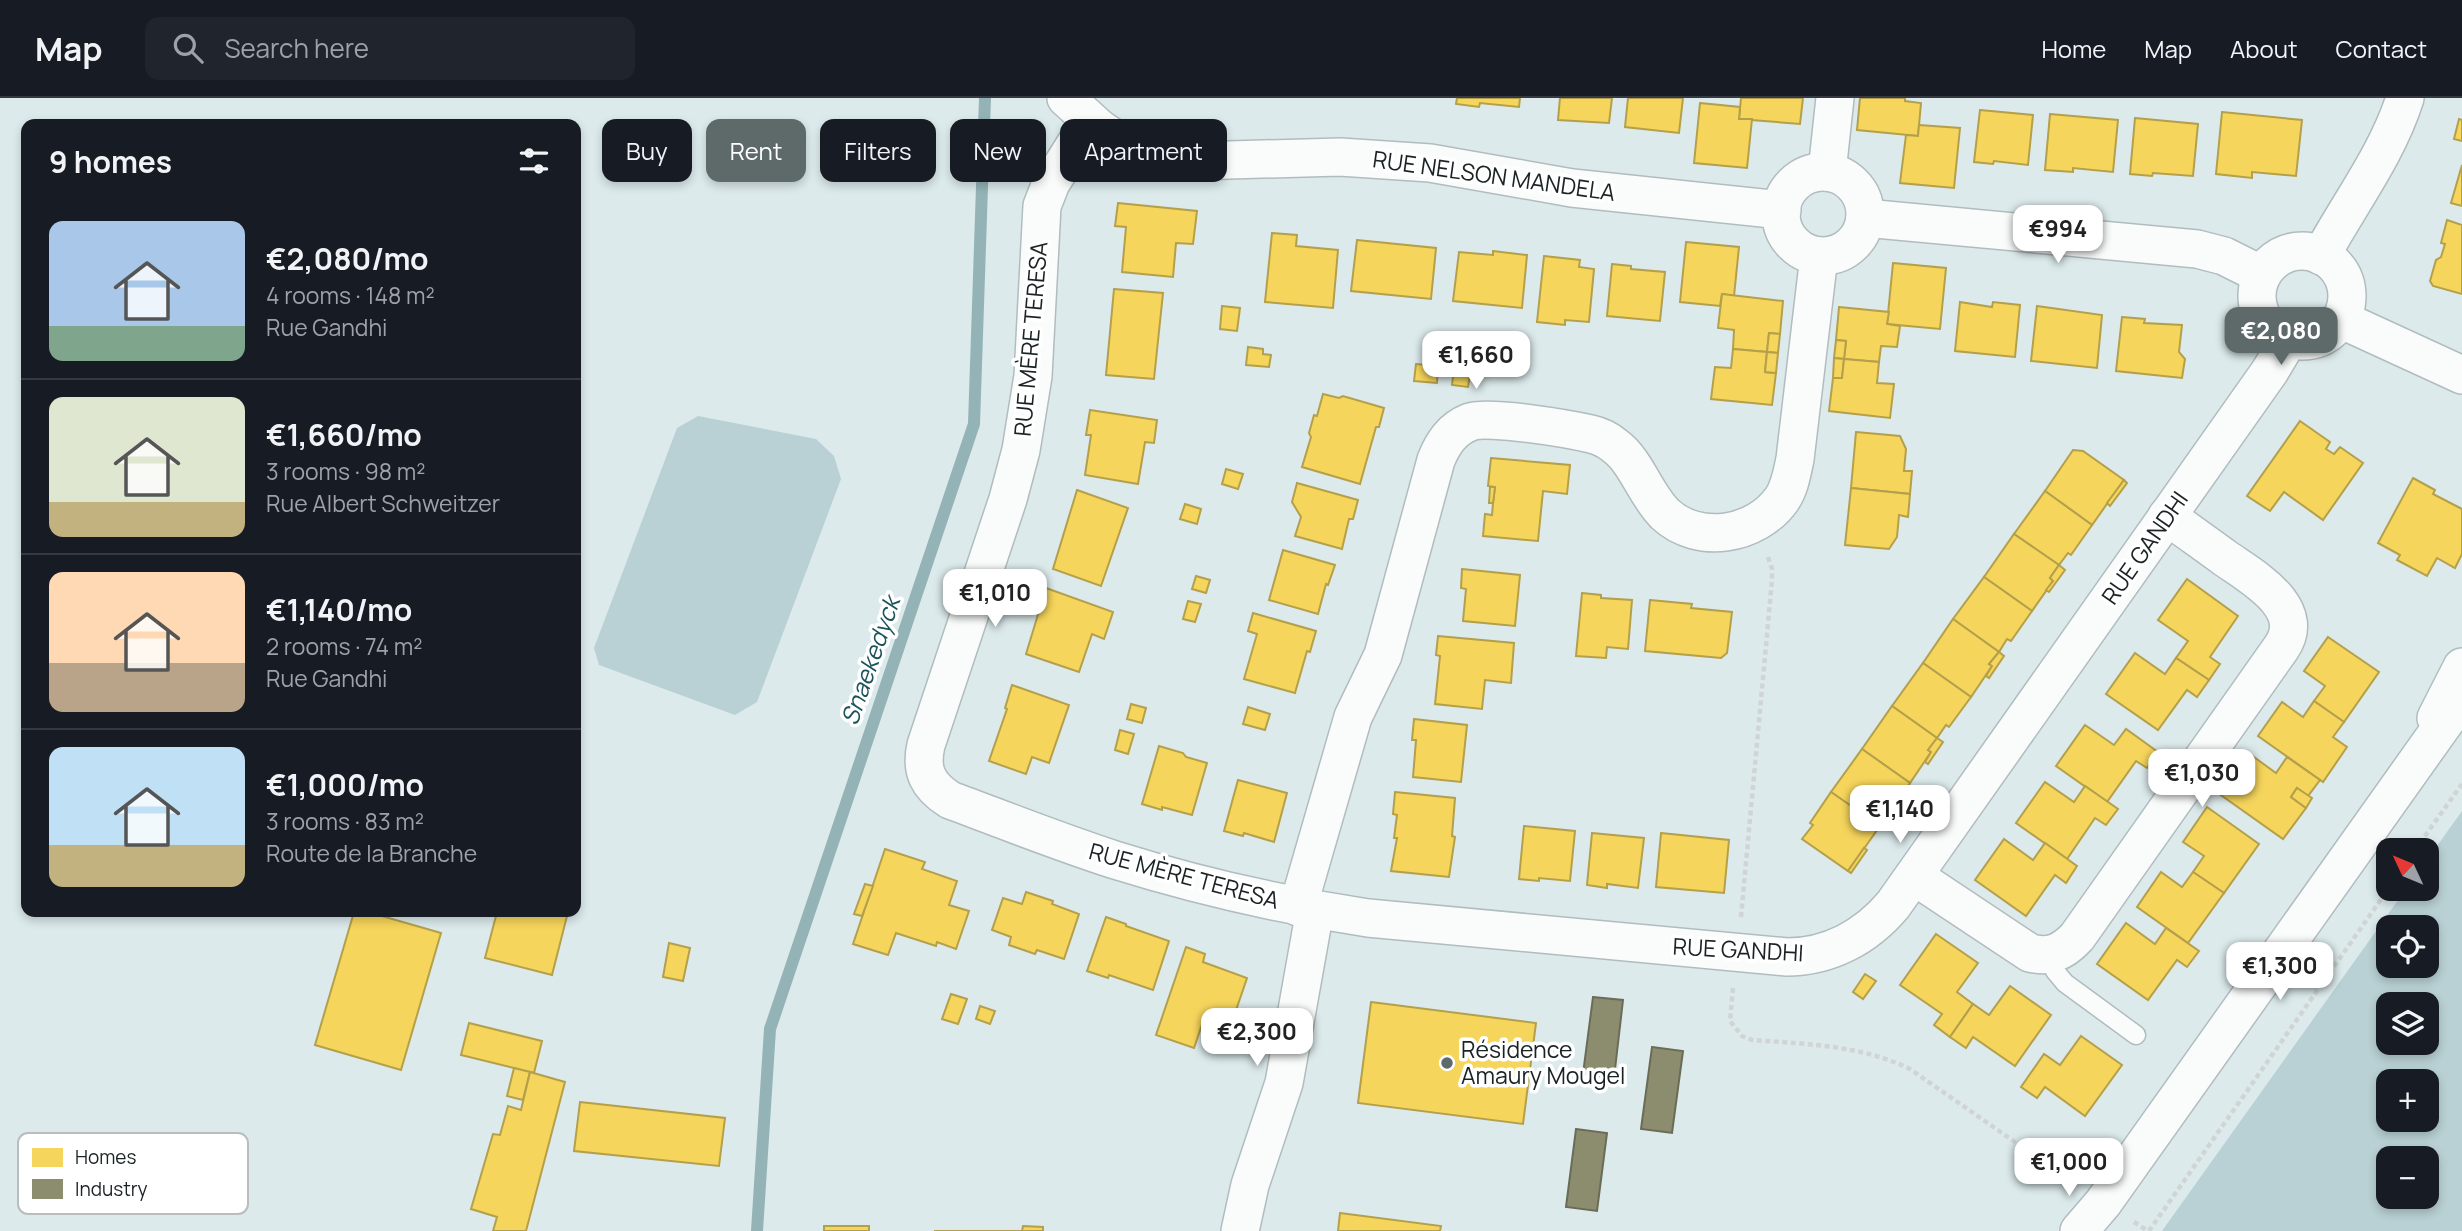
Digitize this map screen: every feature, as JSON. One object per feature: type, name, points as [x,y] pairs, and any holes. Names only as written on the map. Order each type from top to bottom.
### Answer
[{"type":"street","points":[[1827,172],[1835,98]]},
{"type":"street","points":[[2321,256],[2382,152],[2405,98]]},
{"type":"street","name":"RUE NELSON MANDELA","points":[[1078,109],[1134,150],[1179,160],[1380,158],[1452,165],[1572,188],[1782,210]]},
{"type":"street","name":"RUE MÈRE TERESA","points":[[1078,109],[1042,206],[1033,376],[1028,418],[1014,480],[926,745],[923,755],[925,775],[935,790],[950,800],[1112,859],[1208,887],[1307,909]]},
{"type":"street","points":[[1827,172],[1837,174],[1854,185],[1862,198],[1865,218],[1861,232],[1852,244],[1834,254],[1819,256],[1804,251],[1791,240],[1783,226],[1782,210],[1784,199],[1793,185],[1811,174],[1827,172]]},
{"type":"street","points":[[1865,218],[2197,249],[2224,256],[2262,275]]},
{"type":"street","points":[[2299,251],[2321,256],[2333,264],[2344,283],[2346,298],[2340,319],[2331,330],[2318,337],[2289,339],[2275,332],[2260,313],[2257,298],[2262,275],[2271,262],[2284,254],[2299,251]]},
{"type":"street","points":[[1240,1231],[1250,1185],[1284,1083],[1307,909],[1353,717],[1383,655],[1436,460],[1447,439],[1464,425],[1484,419],[1593,435],[1618,447],[1646,491],[1672,521],[1707,534],[1733,531],[1754,523],[1774,508],[1787,489],[1791,477],[1819,256]]},
{"type":"street","points":[[2340,319],[2462,375]]},
{"type":"street","name":"RUE GANDHI","points":[[1307,909],[1408,922],[1800,957],[1827,951],[1868,930],[1881,919],[1914,876],[2289,339]]},
{"type":"street","points":[[1914,876],[2029,953],[2058,953],[2077,937],[2281,648],[2288,633],[2287,614],[2270,590],[2167,516]]},
{"type":"street","points":[[2410,768],[2462,667]]},
{"type":"street","points":[[2079,1231],[2099,1217],[2410,768],[2462,698]]},
{"type":"lane","points":[[2049,955],[2055,971],[2065,983],[2136,1035]]},
{"type":"path","points":[[2424,838],[2462,784]]},
{"type":"path","points":[[2149,1231],[2380,901]]},
{"type":"shaded area","points":[[698,416],[816,439],[834,456],[841,479],[757,702],[735,715],[599,665],[594,648],[677,428]]},
{"type":"shaded area","points":[[2462,811],[2462,1231],[2162,1231],[2376,931],[2376,978],[2439,978],[2439,915],[2387,915],[2397,901],[2440,901],[2440,842]]},
{"type":"building: Homes","points":[[1457,98],[1520,98],[1519,107],[1480,103],[1479,107],[1456,104]]},
{"type":"building: Homes","points":[[1560,98],[1612,98],[1609,123],[1558,120]]},
{"type":"building: Homes","points":[[1628,98],[1683,98],[1679,133],[1625,127]]},
{"type":"building: Homes","points":[[1741,98],[1803,98],[1800,124],[1739,119]]},
{"type":"building: Homes","points":[[1860,98],[1905,98],[1905,101],[1921,103],[1918,136],[1857,130]]},
{"type":"building: Homes","points":[[1700,103],[1740,107],[1739,119],[1752,119],[1747,168],[1694,163]]},
{"type":"building: Homes","points":[[1980,110],[2033,115],[2028,165],[1994,161],[1993,164],[1974,162]]},
{"type":"building: Homes","points":[[2222,112],[2302,120],[2296,176],[2252,172],[2252,178],[2216,174]]},
{"type":"building: Homes","points":[[2050,114],[2118,120],[2113,172],[2073,168],[2073,172],[2045,170]]},
{"type":"building: Homes","points":[[2135,118],[2198,124],[2193,176],[2130,174]]},
{"type":"building: Homes","points":[[2459,119],[2462,120],[2462,141],[2454,139]]},
{"type":"building: Homes","points":[[1919,125],[1960,128],[1954,188],[1900,183],[1906,135],[1918,136]]},
{"type":"building: Homes","points":[[2462,165],[2462,206],[2451,203]]},
{"type":"building: Homes","points":[[1118,203],[1197,211],[1193,244],[1176,243],[1173,277],[1122,272],[1126,227],[1115,226]]},
{"type":"building: Homes","points":[[2447,220],[2462,225],[2462,294],[2433,286],[2430,281],[2436,260],[2441,257],[2445,244],[2441,243]]},
{"type":"building: Homes","points":[[1272,233],[1297,235],[1296,246],[1338,250],[1333,308],[1265,302]]},
{"type":"building: Homes","points":[[1357,240],[1436,248],[1431,299],[1351,291]]},
{"type":"building: Homes","points":[[1686,242],[1739,247],[1734,296],[1722,294],[1720,306],[1680,302]]},
{"type":"building: Homes","points":[[1493,251],[1527,255],[1522,308],[1453,301],[1459,252],[1493,255]]},
{"type":"building: Homes","points":[[1544,256],[1580,260],[1579,267],[1594,269],[1589,322],[1565,320],[1565,325],[1537,322]]},
{"type":"building: Homes","points":[[1893,263],[1946,268],[1940,329],[1887,324]]},
{"type":"building: Homes","points":[[1612,264],[1631,266],[1631,269],[1665,272],[1660,321],[1607,316]]},
{"type":"building: Homes","points":[[1114,289],[1163,293],[1154,379],[1106,375]]},
{"type":"building: Homes","points":[[1722,294],[1783,301],[1780,334],[1769,333],[1767,352],[1733,349],[1734,330],[1718,328]]},
{"type":"building: Homes","points":[[1960,302],[1992,307],[1993,302],[2020,305],[2015,357],[1955,351]]},
{"type":"building: Homes","points":[[1222,306],[1240,308],[1237,331],[1220,329]]},
{"type":"building: Homes","points":[[2037,306],[2102,315],[2097,368],[2031,361]]},
{"type":"building: Homes","points":[[1839,307],[1889,312],[1887,324],[1900,326],[1897,347],[1881,346],[1879,362],[1844,359],[1846,341],[1836,340]]},
{"type":"building: Homes","points":[[2122,317],[2145,319],[2144,323],[2182,325],[2179,352],[2185,359],[2182,378],[2116,371]]},
{"type":"building: Homes","points":[[1769,333],[1780,334],[1778,353],[1767,352]]},
{"type":"building: Homes","points":[[1836,340],[1846,341],[1844,359],[1834,358]]},
{"type":"building: Homes","points":[[1248,347],[1263,349],[1263,354],[1271,355],[1269,367],[1246,365]]},
{"type":"building: Homes","points":[[1733,349],[1767,352],[1765,372],[1776,373],[1772,405],[1711,399],[1715,367],[1731,368]]},
{"type":"building: Homes","points":[[1767,352],[1778,353],[1776,373],[1765,372]]},
{"type":"building: Homes","points":[[1834,358],[1844,359],[1842,378],[1833,378]]},
{"type":"building: Homes","points":[[1844,359],[1879,362],[1877,383],[1894,384],[1890,418],[1829,411],[1833,378],[1842,378]]},
{"type":"building: Homes","points":[[1416,364],[1438,366],[1437,383],[1414,381]]},
{"type":"building: Homes","points":[[1454,368],[1471,370],[1468,387],[1452,385]]},
{"type":"building: Homes","points":[[1323,394],[1339,398],[1343,396],[1384,408],[1360,484],[1302,467],[1314,415],[1317,416]]},
{"type":"building: Homes","points":[[1090,410],[1157,420],[1154,443],[1145,442],[1138,484],[1085,475],[1091,435],[1086,435]]},
{"type":"building: Homes","points":[[2300,421],[2330,442],[2326,449],[2334,454],[2340,447],[2363,463],[2323,520],[2284,492],[2270,511],[2247,496]]},
{"type":"building: Homes","points":[[1856,432],[1900,436],[1906,449],[1904,471],[1912,471],[1910,494],[1851,488]]},
{"type":"building: Homes","points":[[2073,450],[2083,451],[2124,480],[2092,525],[2045,491]]},
{"type":"building: Homes","points":[[1491,458],[1570,465],[1567,494],[1543,491],[1538,541],[1483,536],[1485,514],[1492,515],[1495,487],[1488,486]]},
{"type":"building: Homes","points":[[1226,469],[1243,474],[1238,489],[1222,484]]},
{"type":"building: Homes","points":[[2413,478],[2435,490],[2433,494],[2462,509],[2462,554],[2455,568],[2437,558],[2427,576],[2397,560],[2400,555],[2378,543]]},
{"type":"building: Homes","points":[[2124,480],[2127,483],[2110,506],[2107,503]]},
{"type":"building: Homes","points":[[1297,483],[1358,500],[1353,519],[1349,519],[1342,549],[1295,536],[1301,517],[1292,502]]},
{"type":"building: Homes","points":[[1490,487],[1495,487],[1493,503],[1489,503]]},
{"type":"building: Homes","points":[[1851,488],[1910,494],[1908,517],[1899,515],[1897,537],[1889,549],[1845,545]]},
{"type":"building: Homes","points":[[1077,490],[1128,508],[1101,586],[1053,569]]},
{"type":"building: Homes","points":[[2045,491],[2092,525],[2071,555],[2068,553],[2059,565],[2014,534]]},
{"type":"building: Homes","points":[[1185,504],[1201,509],[1197,524],[1180,519]]},
{"type":"building: Homes","points":[[2014,534],[2059,565],[2050,578],[2053,581],[2032,611],[1984,577]]},
{"type":"building: Homes","points":[[1283,550],[1335,565],[1328,585],[1326,584],[1318,614],[1269,600]]},
{"type":"building: Homes","points":[[2059,565],[2065,570],[2049,592],[2046,590],[2053,581],[2050,578]]},
{"type":"building: Homes","points":[[1462,569],[1520,575],[1515,626],[1463,621],[1466,589],[1461,588]]},
{"type":"building: Homes","points":[[1196,576],[1210,580],[1206,593],[1192,589]]},
{"type":"building: Homes","points":[[1984,577],[2032,611],[2011,641],[2007,639],[1999,652],[1953,619]]},
{"type":"building: Homes","points":[[2187,579],[2238,616],[2210,657],[2220,664],[2209,680],[2176,658],[2188,641],[2158,620]]},
{"type":"building: Homes","points":[[1046,588],[1113,612],[1104,639],[1092,634],[1079,672],[1026,654]]},
{"type":"building: Homes","points":[[1582,593],[1601,595],[1601,598],[1632,600],[1628,649],[1607,647],[1606,658],[1576,656]]},
{"type":"building: Homes","points":[[1650,600],[1692,604],[1691,608],[1732,612],[1727,653],[1721,658],[1645,651]]},
{"type":"building: Homes","points":[[1188,601],[1201,604],[1195,622],[1183,619]]},
{"type":"building: Homes","points":[[1253,613],[1316,631],[1310,652],[1307,651],[1295,693],[1244,679],[1257,634],[1248,631]]},
{"type":"building: Homes","points":[[1953,619],[1999,652],[1989,664],[1992,666],[1971,697],[1923,663]]},
{"type":"building: Homes","points":[[1438,636],[1514,643],[1511,683],[1485,680],[1482,709],[1435,704],[1440,656],[1436,655]]},
{"type":"building: Homes","points":[[2328,637],[2379,672],[2344,722],[2314,701],[2325,686],[2304,671]]},
{"type":"building: Homes","points":[[1999,652],[2004,656],[1989,678],[1986,676],[1992,666],[1989,664]]},
{"type":"building: Homes","points":[[2135,653],[2165,674],[2176,658],[2209,680],[2197,697],[2187,690],[2158,730],[2106,694]]},
{"type":"building: Homes","points":[[1923,663],[1971,697],[1949,727],[1946,725],[1937,738],[1892,706]]},
{"type":"building: Homes","points":[[1012,685],[1069,705],[1049,763],[1032,757],[1026,774],[989,761],[1007,709],[1005,708]]},
{"type":"building: Homes","points":[[2314,701],[2344,722],[2333,737],[2347,747],[2323,782],[2258,736],[2282,702],[2303,717]]},
{"type":"building: Homes","points":[[1131,704],[1146,708],[1142,723],[1127,719]]},
{"type":"building: Homes","points":[[1892,706],[1937,738],[1910,783],[1862,749]]},
{"type":"building: Homes","points":[[1248,707],[1270,714],[1265,730],[1243,724]]},
{"type":"building: Homes","points":[[1414,719],[1467,725],[1461,782],[1413,777],[1416,740],[1412,740]]},
{"type":"building: Homes","points":[[2085,725],[2114,745],[2126,729],[2158,752],[2147,768],[2136,761],[2107,802],[2056,766]]},
{"type":"building: Homes","points":[[1120,730],[1134,734],[1128,754],[1115,750]]},
{"type":"building: Homes","points":[[1937,738],[1943,742],[1928,764],[1925,762],[1931,752],[1928,750]]},
{"type":"building: Homes","points":[[1159,746],[1207,763],[1192,815],[1142,804]]},
{"type":"building: Homes","points":[[1862,749],[1910,783],[1888,813],[1885,811],[1876,824],[1831,792]]},
{"type":"building: Homes","points":[[2247,752],[2276,773],[2287,757],[2320,780],[2308,796],[2297,788],[2291,797],[2306,808],[2283,839],[2218,793]]},
{"type":"building: Homes","points":[[1238,780],[1287,793],[1274,842],[1244,833],[1243,836],[1224,831]]},
{"type":"building: Homes","points":[[2045,782],[2074,802],[2085,786],[2118,809],[2106,825],[2095,818],[2067,859],[2016,823]]},
{"type":"building: Homes","points":[[2297,788],[2312,798],[2306,808],[2291,797]]},
{"type":"building: Homes","points":[[1395,792],[1455,798],[1452,836],[1455,837],[1449,877],[1391,871],[1397,838],[1394,838],[1397,815],[1393,814]]},
{"type":"building: Homes","points":[[1831,792],[1880,826],[1848,871],[1802,839]]},
{"type":"building: Homes","points":[[2207,807],[2259,844],[2224,893],[2193,872],[2204,856],[2183,842]]},
{"type":"building: Homes","points":[[1524,826],[1575,831],[1570,881],[1519,879]]},
{"type":"building: Homes","points":[[1592,833],[1644,838],[1638,888],[1607,884],[1607,888],[1587,885]]},
{"type":"building: Homes","points":[[1661,833],[1729,840],[1724,893],[1656,887]]},
{"type":"building: Homes","points":[[2004,839],[2033,860],[2045,843],[2077,866],[2066,883],[2055,875],[2026,916],[1975,880]]},
{"type":"building: Homes","points":[[1864,848],[1867,850],[1851,873],[1848,871]]},
{"type":"building: Homes","points":[[885,849],[925,862],[922,869],[957,881],[949,905],[969,911],[956,949],[937,942],[936,946],[896,933],[888,955],[853,944]]},
{"type":"building: Homes","points":[[2161,872],[2182,887],[2193,872],[2224,893],[2188,943],[2137,907]]},
{"type":"building: Homes","points":[[865,884],[873,886],[862,916],[854,914]]},
{"type":"building: Homes","points":[[1026,892],[1079,914],[1064,959],[1037,950],[1035,954],[1009,945],[1011,937],[992,930],[1003,898],[1022,904]]},
{"type":"building: Homes","points":[[353,917],[385,917],[441,933],[401,1070],[315,1045]]},
{"type":"building: Homes","points":[[496,917],[567,917],[552,975],[485,958]]},
{"type":"building: Homes","points":[[1106,917],[1169,941],[1153,990],[1109,975],[1108,978],[1087,971]]},
{"type":"building: Homes","points":[[2126,923],[2155,944],[2166,928],[2199,951],[2187,967],[2177,960],[2148,1000],[2097,964]]},
{"type":"building: Homes","points":[[1936,934],[1978,963],[1957,992],[1973,1004],[1950,1037],[1934,1025],[1942,1014],[1900,985]]},
{"type":"building: Homes","points":[[669,943],[690,948],[683,981],[663,977]]},
{"type":"building: Homes","points":[[1186,947],[1205,954],[1203,962],[1247,978],[1232,1022],[1206,1013],[1194,1048],[1156,1035]]},
{"type":"building: Homes","points":[[1865,974],[1876,981],[1863,999],[1853,992]]},
{"type":"building: Homes","points":[[2010,986],[2051,1015],[2015,1066],[1973,1037],[1966,1048],[1950,1037],[1973,1004],[1989,1015]]},
{"type":"building: Homes","points":[[951,994],[967,999],[958,1024],[942,1019]]},
{"type":"building: Homes","name":"Résidence Amaury Mougel","points":[[1371,1002],[1536,1023],[1523,1124],[1358,1103]]},
{"type":"building: Homes","points":[[980,1006],[995,1011],[990,1024],[976,1019]]},
{"type":"building: Homes","points":[[469,1023],[542,1041],[534,1073],[461,1055]]},
{"type":"building: Homes","points":[[2081,1036],[2122,1065],[2085,1116],[2045,1087],[2037,1098],[2021,1087],[2044,1054],[2060,1065]]},
{"type":"building: Homes","points":[[514,1068],[530,1072],[523,1100],[507,1096]]},
{"type":"building: Homes","points":[[530,1072],[565,1082],[526,1231],[493,1231],[497,1217],[471,1209],[493,1134],[500,1135],[508,1106],[521,1110]]},
{"type":"building: Homes","points":[[580,1102],[725,1118],[719,1166],[574,1151]]},
{"type":"building: Homes","points":[[1340,1213],[1441,1226],[1440,1231],[1338,1231]]},
{"type":"building: Homes","points":[[824,1226],[869,1226],[869,1231],[824,1231]]},
{"type":"building: Homes","points":[[1023,1226],[1043,1227],[1043,1231],[1022,1231]]},
{"type":"building: Industry","name":"Résidence Amaury Mougel","points":[[1593,997],[1623,1000],[1614,1078],[1583,1074]]},
{"type":"building: Industry","name":"Résidence Amaury Mougel","points":[[1652,1047],[1683,1051],[1672,1133],[1641,1129]]},
{"type":"building: Industry","name":"Résidence Amaury Mougel","points":[[1576,1129],[1607,1133],[1597,1211],[1566,1207]]},
{"type":"waterway","name":"Snaekedyck","points":[[757,1231],[770,1029],[974,424],[985,98]]},
{"type":"place","name":"Résidence Amaury Mougel","points":[[1447,1063]]}]
